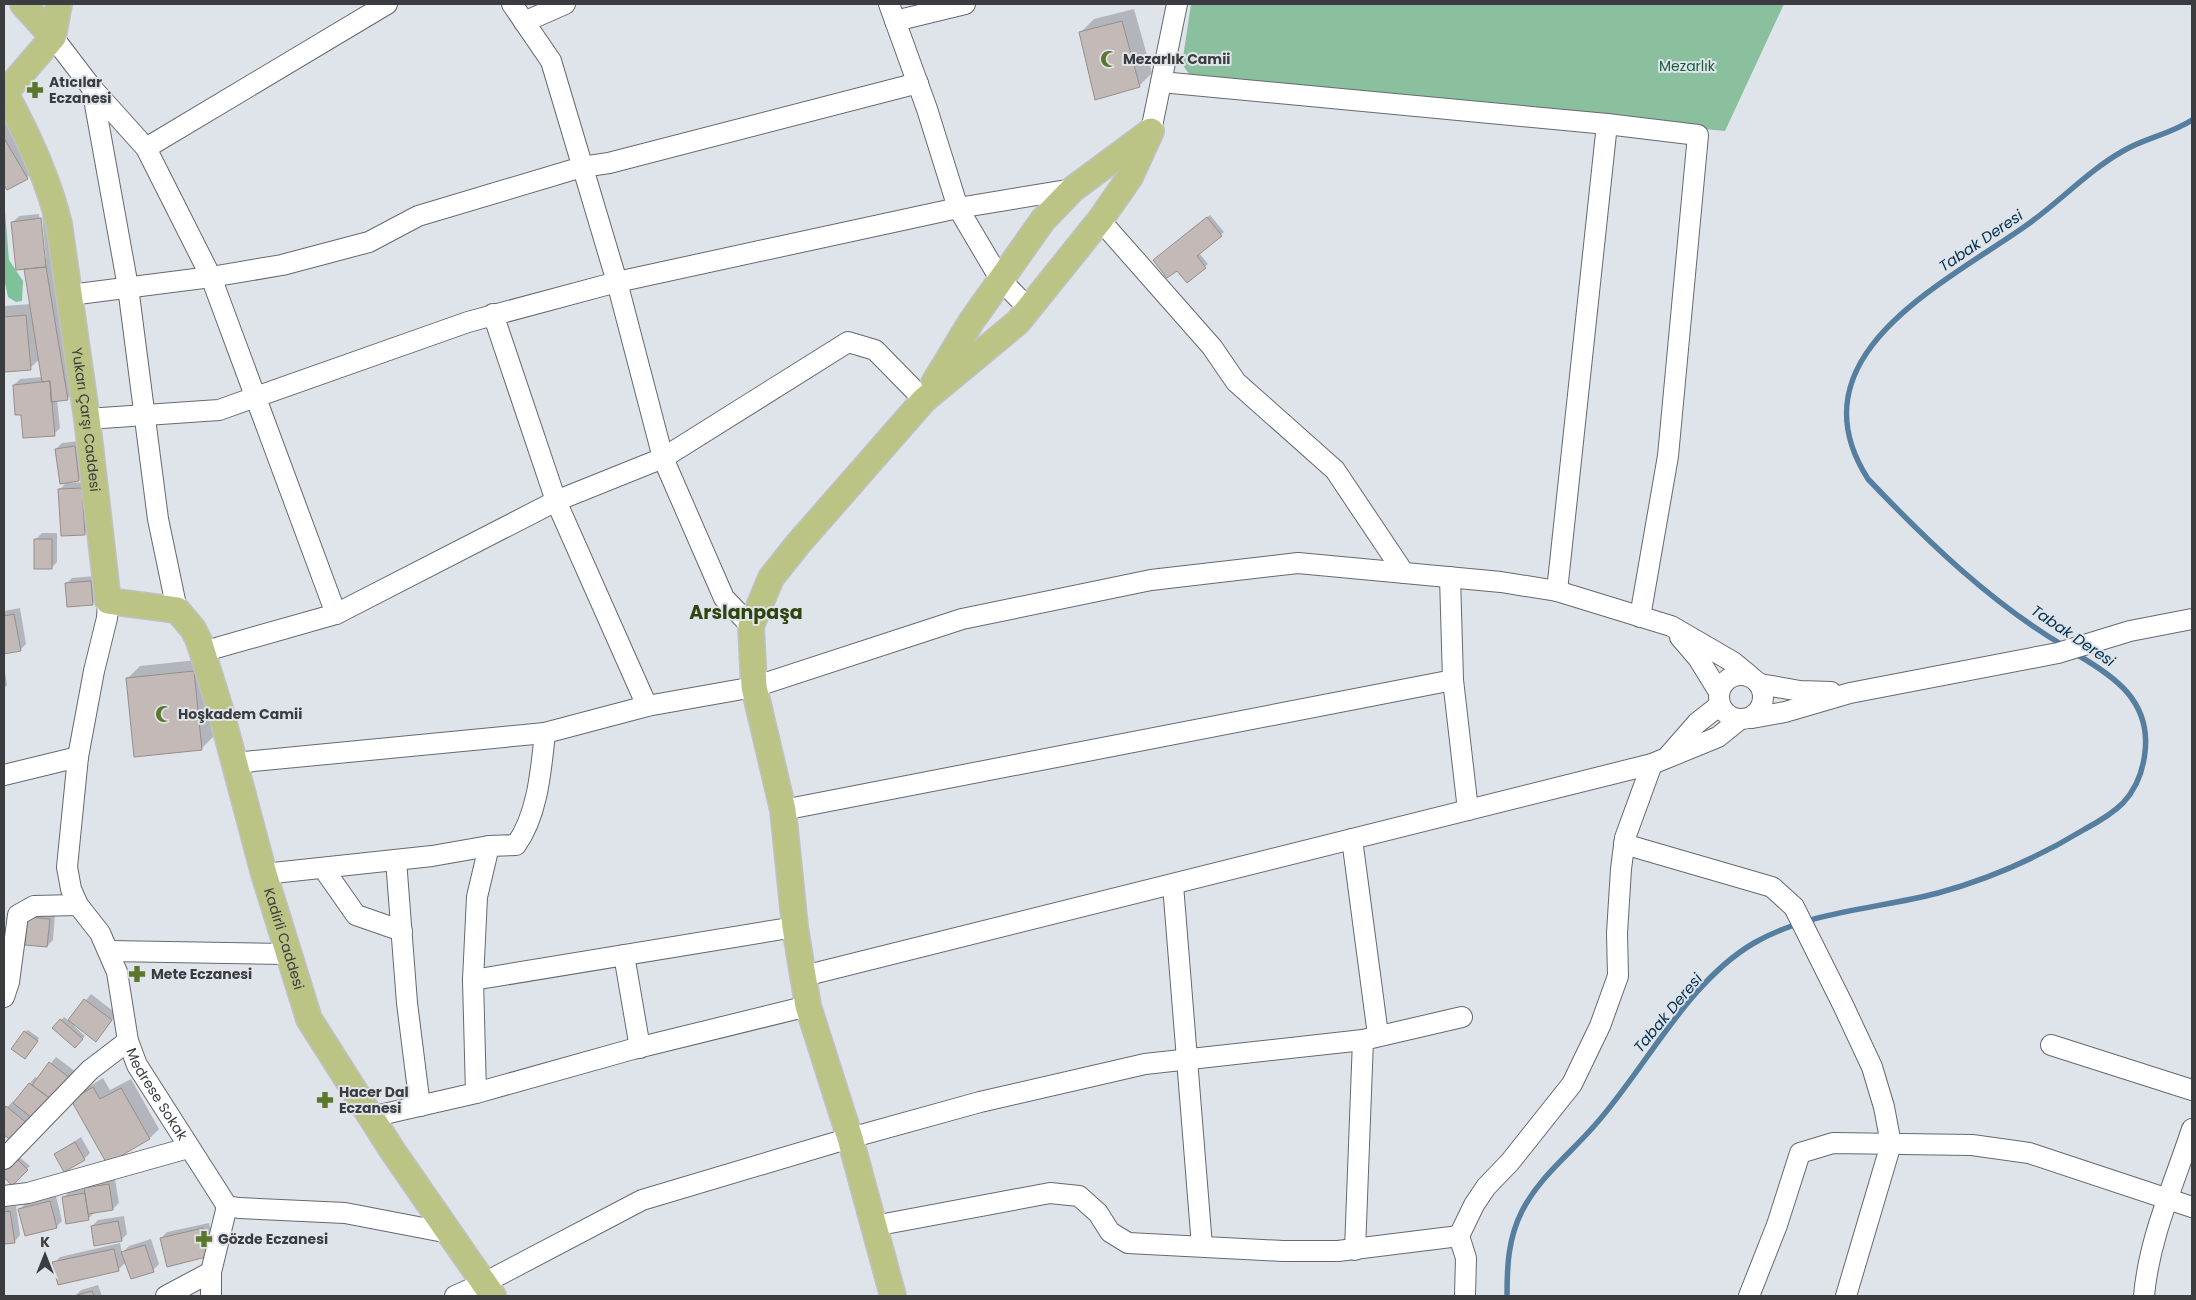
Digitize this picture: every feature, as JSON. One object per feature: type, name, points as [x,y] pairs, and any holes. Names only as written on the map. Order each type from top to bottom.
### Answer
[{"type":"main road","points":[[23,4],[52,37]]},
{"type":"main road","points":[[4,92],[52,37],[59,4]]},
{"type":"main road","name":"Yukarı Çarşı Caddesi","points":[[4,92],[52,195],[70,295],[87,419],[108,601]]},
{"type":"main road","points":[[893,1296],[850,1138],[808,1006],[795,927],[783,810],[754,687],[751,626],[771,578],[924,400],[1000,279],[1043,220],[1073,189],[1151,131]]},
{"type":"main road","points":[[924,400],[1018,322],[1029,309],[1100,220],[1130,177],[1151,131]]},
{"type":"main road","points":[[108,601],[177,610]]},
{"type":"main road","name":"Kadirli Caddesi","points":[[177,610],[193,629],[202,652],[264,874],[309,1020],[371,1117],[489,1290]]},
{"type":"street","points":[[146,148],[387,4]]},
{"type":"street","points":[[512,4],[551,61],[617,282],[663,458],[724,598],[751,626]]},
{"type":"street","points":[[524,22],[566,4]]},
{"type":"street","points":[[965,4],[892,12],[918,83],[958,208],[1000,279],[1029,309]]},
{"type":"street","points":[[1151,131],[1177,4]]},
{"type":"street","points":[[52,37],[92,88],[146,148],[211,277],[336,614]]},
{"type":"street","points":[[1161,82],[1607,124],[1698,135],[1668,456],[1640,617]]},
{"type":"street","points":[[70,295],[128,286],[211,277],[282,265],[369,242],[418,216],[582,167],[609,162],[918,83]]},
{"type":"street","points":[[92,88],[128,286],[158,519],[177,610]]},
{"type":"street","points":[[1557,591],[1607,124]]},
{"type":"street","points":[[87,419],[219,410],[493,314],[617,282],[958,208],[1073,189]]},
{"type":"street","points":[[1100,220],[1212,347],[1236,382],[1336,470],[1404,573]]},
{"type":"street","points":[[493,314],[556,501],[647,706]]},
{"type":"street","points":[[202,652],[336,614],[556,501],[663,458],[848,342],[875,350],[924,400]]},
{"type":"street","points":[[234,763],[545,733],[647,706],[754,687],[962,619],[1151,580],[1298,563],[1501,582],[1557,591],[1671,626],[1733,662],[1755,680],[1764,696],[1762,709],[1718,737],[1659,761],[804,976]]},
{"type":"street","points":[[1450,577],[1453,680],[1468,810]]},
{"type":"street","name":"Yukarı Çarşı Caddesi","points":[[78,757],[94,671],[107,618],[108,601]]},
{"type":"street","points":[[1671,626],[1698,658],[1727,715],[1746,719],[1785,712],[1850,693],[2058,654],[2130,632],[2192,619]]},
{"type":"street","points":[[1465,1296],[1466,1258],[1459,1236],[1474,1205],[1486,1187],[1510,1162],[1572,1084],[1600,1026],[1618,976],[1616,932],[1624,844],[1659,761],[1719,698],[1726,681],[1737,675],[1800,692],[1850,693]]},
{"type":"street","points":[[783,810],[1453,680]]},
{"type":"street","points":[[264,874],[396,860],[489,846],[516,845],[526,832],[539,782],[545,733]]},
{"type":"street","points":[[4,775],[78,757]]},
{"type":"street","name":"Medrese Sokak","points":[[78,757],[67,867],[70,889],[78,905],[100,933],[117,972],[128,1041],[137,1065],[188,1148],[228,1206]]},
{"type":"street","points":[[1352,839],[1370,1037],[1355,1250]]},
{"type":"street","points":[[1624,844],[1772,887],[1794,907],[1808,935],[1872,1067],[1884,1107],[1891,1144],[1846,1296]]},
{"type":"street","points":[[476,1093],[473,980],[477,897],[489,846]]},
{"type":"street","points":[[396,860],[407,1004],[420,1106]]},
{"type":"street","points":[[323,868],[356,915],[402,931]]},
{"type":"street","points":[[1172,884],[1202,1246]]},
{"type":"street","points":[[4,996],[9,982],[18,915],[34,906],[78,905]]},
{"type":"street","points":[[473,980],[795,927]]},
{"type":"street","points":[[109,951],[288,954]]},
{"type":"street","points":[[624,954],[640,1048]]},
{"type":"street","points":[[371,1117],[476,1093],[640,1048],[808,1006]]},
{"type":"street","points":[[455,1296],[489,1290],[642,1200],[850,1138],[990,1100],[1145,1064],[1370,1037],[1462,1017]]},
{"type":"street","points":[[4,1159],[90,1070],[128,1041]]},
{"type":"street","points":[[2051,1045],[2192,1090]]},
{"type":"street","points":[[2144,1296],[2147,1266],[2155,1234],[2169,1200],[2192,1129]]},
{"type":"street","points":[[1749,1296],[1777,1225],[1800,1153],[1832,1143],[1972,1145],[2029,1153],[2192,1207]]},
{"type":"street","points":[[4,1196],[38,1190],[188,1148]]},
{"type":"street","points":[[874,1226],[1050,1193],[1080,1196],[1098,1213],[1110,1232],[1128,1243],[1283,1251],[1355,1250],[1459,1236]]},
{"type":"street","points":[[210,1296],[212,1272],[228,1206],[345,1212],[450,1233]]},
{"type":"street","points":[[166,1296],[212,1272]]},
{"type":"green space","name":"Mezarlık","points":[[1191,4],[1784,4],[1725,131],[1194,81],[1182,64]]},
{"type":"green space","points":[[4,200],[9,260],[23,281],[22,301],[16,302],[8,297],[4,278]]},
{"type":"building","name":"Mezarlık Camii","points":[[1122,21],[1140,87],[1095,100],[1079,32]]},
{"type":"building","points":[[4,138],[28,179],[7,190],[4,185]]},
{"type":"building","points":[[1207,217],[1222,236],[1197,256],[1206,268],[1187,283],[1177,271],[1167,278],[1153,260]]},
{"type":"building","points":[[41,218],[46,267],[16,270],[11,222]]},
{"type":"building","points":[[46,267],[68,400],[51,402],[50,381],[42,382],[24,269]]},
{"type":"building","points":[[26,315],[31,370],[4,372],[4,317]]},
{"type":"building","points":[[50,381],[55,436],[23,438],[21,415],[15,415],[13,385]]},
{"type":"building","points":[[75,446],[79,481],[60,484],[55,449]]},
{"type":"building","points":[[82,488],[85,535],[61,536],[58,489]]},
{"type":"building","points":[[34,539],[52,539],[52,569],[34,569]]},
{"type":"building","points":[[91,581],[93,605],[67,607],[65,583]]},
{"type":"building","points":[[14,614],[21,651],[4,654],[4,616]]},
{"type":"building","name":"Hoşkadem Camii","points":[[194,671],[202,750],[134,757],[126,678]]},
{"type":"building","points":[[27,917],[50,919],[47,947],[25,945]]},
{"type":"building","points":[[84,999],[112,1020],[96,1042],[68,1020]]},
{"type":"building","points":[[60,1019],[83,1039],[75,1048],[52,1028]]},
{"type":"building","points":[[24,1031],[38,1041],[25,1059],[11,1049]]},
{"type":"building","points":[[49,1062],[71,1079],[54,1101],[32,1085]]},
{"type":"building","points":[[29,1083],[52,1100],[36,1121],[13,1103]]},
{"type":"building","points":[[93,1087],[100,1099],[121,1088],[150,1139],[107,1164],[71,1100]]},
{"type":"building","points":[[6,1106],[28,1124],[13,1142],[4,1135],[4,1109]]},
{"type":"building","points":[[75,1142],[85,1160],[64,1172],[54,1154]]},
{"type":"building","points":[[15,1157],[28,1170],[12,1186],[4,1177],[4,1169]]},
{"type":"building","points":[[109,1184],[113,1210],[88,1214],[84,1188]]},
{"type":"building","points":[[85,1193],[89,1220],[66,1224],[62,1197]]},
{"type":"building","points":[[50,1201],[57,1228],[25,1236],[18,1209]]},
{"type":"building","points":[[10,1211],[15,1243],[4,1244],[4,1212]]},
{"type":"building","points":[[118,1221],[122,1241],[94,1246],[91,1226]]},
{"type":"building","points":[[203,1228],[210,1256],[167,1267],[160,1238]]},
{"type":"building","points":[[145,1245],[154,1272],[131,1279],[121,1252]]},
{"type":"building","points":[[114,1249],[119,1271],[58,1285],[52,1262]]},
{"type":"building","points":[[92,1291],[94,1296],[74,1296]]},
{"type":"waterway","name":"Tabak Deresi","points":[[2064,646],[2010,610],[1960,569],[1868,479],[1849,435],[1848,396],[1862,361],[1886,329],[1918,300],[1954,273],[2037,218],[2110,159],[2131,147],[2192,120]]},
{"type":"waterway","name":"Tabak Deresi","points":[[1507,1296],[1511,1242],[1517,1221],[1529,1198],[1546,1176],[1585,1136],[1614,1102],[1668,1027],[1688,1003],[1708,980],[1730,960],[1754,943],[1775,932],[1798,924],[1821,917],[1938,893],[1995,874],[2032,858],[2105,818],[2128,798],[2143,766],[2145,734],[2142,718],[2136,704],[2116,681],[2104,671],[2076,654]]},
{"type":"place","name":"Mezarlık Camii","points":[[1109,59]]},
{"type":"place","name":"Atıcılar Eczanesi","points":[[35,90]]},
{"type":"place","name":"Hoşkadem Camii","points":[[164,714]]},
{"type":"place","name":"Mete Eczanesi","points":[[137,974]]},
{"type":"place","name":"Hacer Dal Eczanesi","points":[[325,1100]]},
{"type":"place","name":"Gözde Eczanesi","points":[[204,1239]]},
{"type":"district","name":"Arslanpaşa","points":[[746,612]]}]
